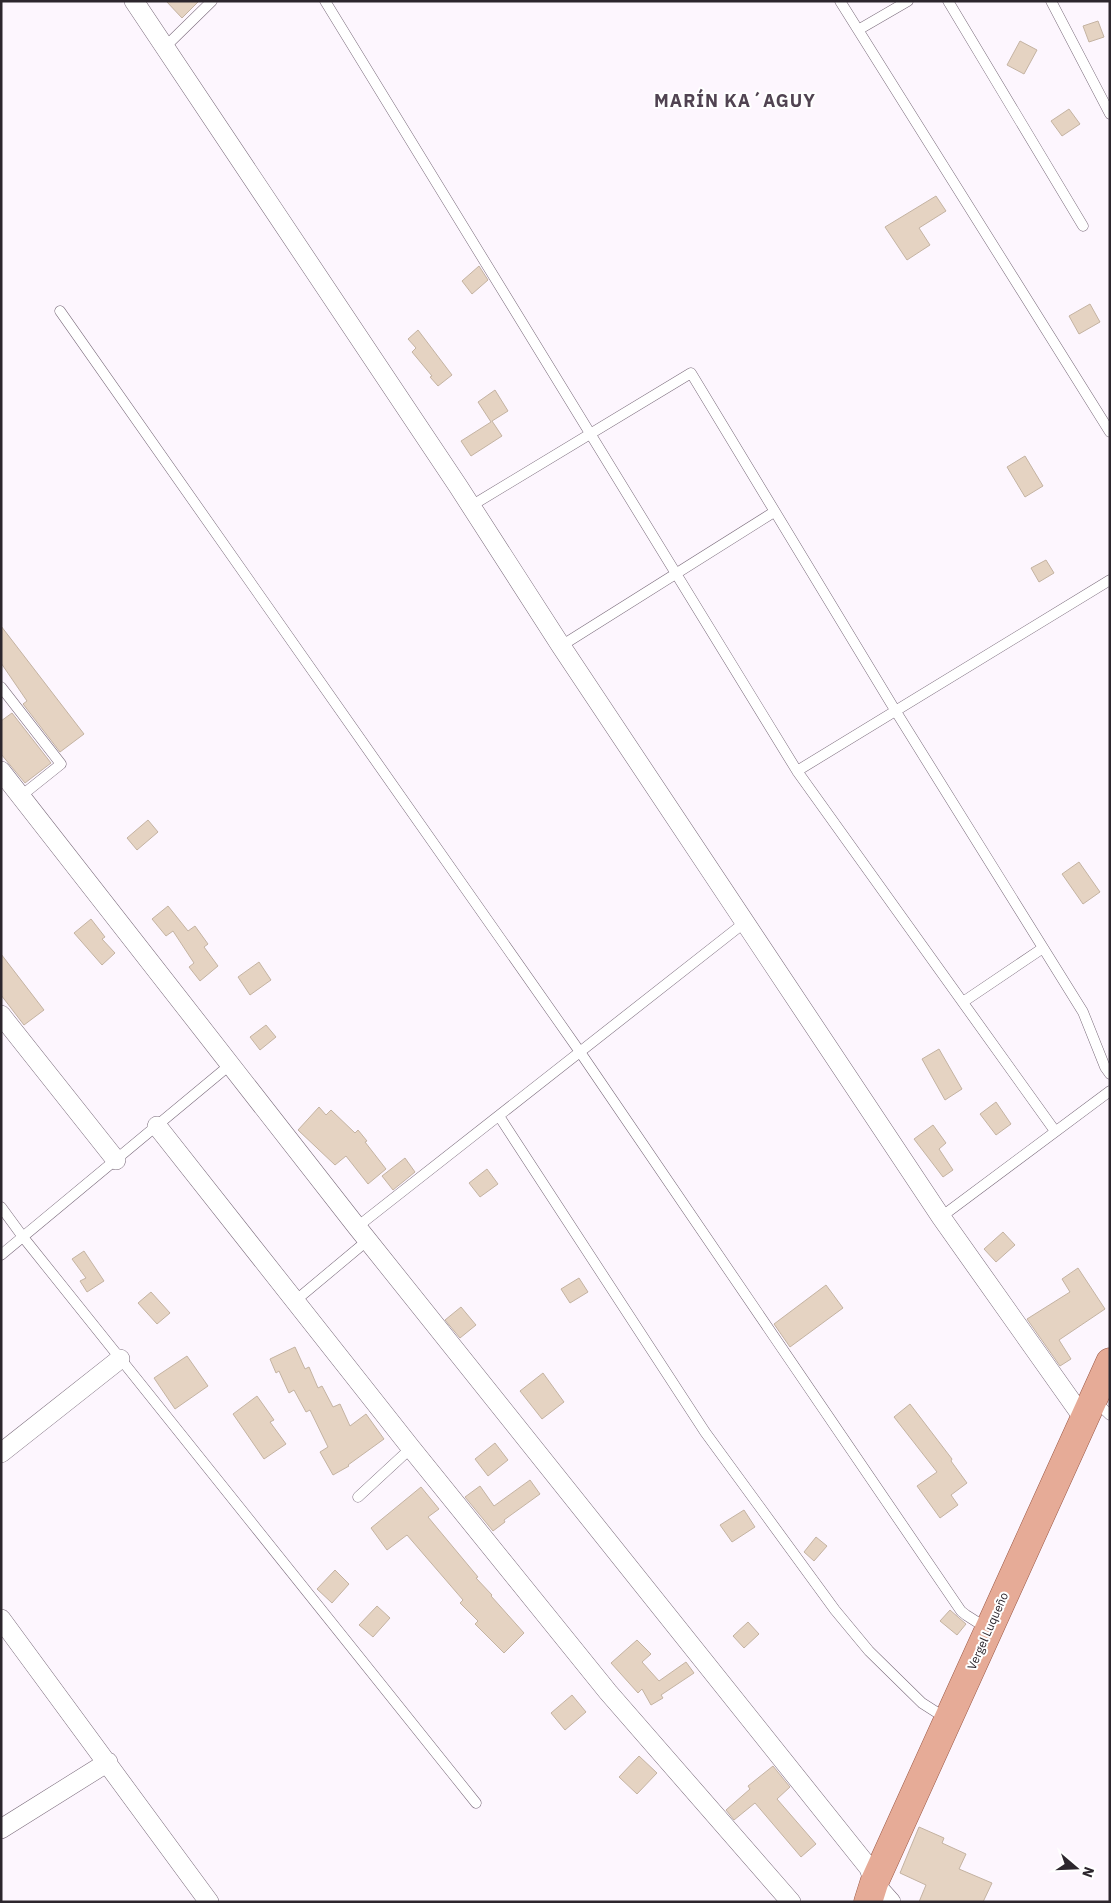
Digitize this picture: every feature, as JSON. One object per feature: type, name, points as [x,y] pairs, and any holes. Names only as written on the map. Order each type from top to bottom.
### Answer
[{"type":"main road","name":"Vergel Luqueño","points":[[878,1896],[948,1719],[988,1630],[1096,1411],[1110,1362]]},
{"type":"street","points":[[134,1],[471,506],[744,923],[941,1217],[1096,1411]]},
{"type":"street","points":[[1,771],[363,1234],[869,1868],[878,1896]]},
{"type":"street","points":[[1,1015],[116,1160]]},
{"type":"street","points":[[157,1126],[608,1692],[791,1902]]},
{"type":"street","points":[[1,1453],[120,1359]]},
{"type":"street","points":[[1,1619],[108,1762],[209,1902]]},
{"type":"street","points":[[1,1829],[108,1762]]},
{"type":"lane","points":[[164,48],[212,1]]},
{"type":"lane","points":[[325,1],[797,771],[1055,1131]]},
{"type":"lane","points":[[840,1],[1110,432]]},
{"type":"lane","points":[[858,30],[908,1]]},
{"type":"lane","points":[[948,1],[1083,226]]},
{"type":"lane","points":[[1051,1],[1110,114]]},
{"type":"lane","points":[[60,312],[580,1052],[962,1611],[988,1630]]},
{"type":"lane","points":[[471,506],[691,373],[895,710],[1083,1012],[1105,1067],[1110,1074]]},
{"type":"lane","points":[[561,646],[774,512]]},
{"type":"lane","points":[[797,771],[1110,580]]},
{"type":"lane","points":[[1,687],[61,764],[21,796]]},
{"type":"lane","points":[[295,1301],[363,1234],[499,1116],[744,923]]},
{"type":"lane","points":[[963,1002],[1043,948]]},
{"type":"lane","points":[[1,1256],[231,1064]]},
{"type":"lane","points":[[941,1217],[1110,1091]]},
{"type":"lane","points":[[499,1116],[705,1432],[835,1610],[869,1651],[895,1677],[922,1702],[948,1719]]},
{"type":"lane","points":[[1,1207],[23,1238],[476,1803]]},
{"type":"lane","points":[[358,1497],[412,1448]]},
{"type":"building","points":[[166,1],[199,1],[182,18]]},
{"type":"building","points":[[1098,21],[1104,37],[1089,42],[1083,26]]},
{"type":"building","points":[[1020,41],[1037,50],[1024,74],[1007,65]]},
{"type":"building","points":[[1069,109],[1080,124],[1062,136],[1051,121]]},
{"type":"building","points":[[936,196],[946,211],[919,228],[930,245],[907,260],[885,227]]},
{"type":"building","points":[[479,266],[488,280],[472,294],[462,281]]},
{"type":"building","points":[[1090,304],[1100,322],[1079,334],[1069,316]]},
{"type":"building","points":[[418,330],[452,375],[438,386],[412,352],[416,348],[408,339]]},
{"type":"building","points":[[495,390],[508,411],[492,421],[502,436],[471,456],[461,441],[491,422],[478,402]]},
{"type":"building","points":[[1025,456],[1043,486],[1025,497],[1007,467]]},
{"type":"building","points":[[1046,560],[1054,573],[1039,582],[1031,568]]},
{"type":"building","points":[[1,626],[84,734],[60,752],[23,704],[27,701],[1,663]]},
{"type":"building","points":[[12,713],[51,763],[25,783],[1,754],[1,721]]},
{"type":"building","points":[[148,820],[158,832],[137,850],[127,838]]},
{"type":"building","points":[[1079,862],[1100,892],[1083,904],[1062,874]]},
{"type":"building","points":[[168,906],[188,931],[195,926],[208,944],[204,947],[218,966],[200,981],[189,967],[194,963],[173,931],[166,936],[152,919]]},
{"type":"building","points":[[91,919],[105,937],[102,939],[115,953],[102,965],[74,933]]},
{"type":"building","points":[[1,954],[44,1010],[24,1025],[1,995]]},
{"type":"building","points":[[259,962],[271,980],[250,995],[238,977]]},
{"type":"building","points":[[266,1025],[276,1037],[260,1050],[250,1037]]},
{"type":"building","points":[[939,1049],[962,1089],[945,1100],[922,1059]]},
{"type":"building","points":[[996,1102],[1011,1124],[996,1135],[980,1114]]},
{"type":"building","points":[[319,1107],[326,1115],[331,1110],[355,1133],[358,1130],[386,1169],[368,1184],[346,1156],[335,1165],[298,1130]]},
{"type":"building","points":[[933,1125],[946,1143],[939,1149],[953,1170],[943,1177],[914,1139]]},
{"type":"building","points":[[405,1158],[415,1172],[393,1190],[382,1176]]},
{"type":"building","points":[[487,1169],[498,1184],[480,1197],[469,1183]]},
{"type":"building","points":[[1003,1232],[1015,1245],[996,1262],[984,1249]]},
{"type":"building","points":[[84,1251],[104,1281],[87,1292],[80,1281],[86,1278],[72,1259]]},
{"type":"building","points":[[1078,1268],[1105,1309],[1059,1340],[1071,1359],[1060,1366],[1027,1319],[1070,1292],[1062,1279]]},
{"type":"building","points":[[579,1278],[588,1292],[570,1303],[561,1289]]},
{"type":"building","points":[[826,1285],[843,1308],[790,1347],[774,1324]]},
{"type":"building","points":[[151,1292],[170,1313],[157,1324],[138,1303]]},
{"type":"building","points":[[461,1307],[476,1325],[460,1338],[445,1320]]},
{"type":"building","points":[[295,1347],[305,1369],[309,1367],[318,1388],[322,1386],[333,1407],[340,1404],[350,1426],[366,1414],[384,1439],[349,1466],[333,1475],[320,1452],[328,1447],[310,1410],[306,1412],[294,1390],[289,1393],[279,1371],[276,1373],[270,1359]]},
{"type":"building","points":[[187,1356],[208,1386],[175,1409],[154,1378]]},
{"type":"building","points":[[543,1373],[564,1402],[542,1419],[520,1391]]},
{"type":"building","points":[[257,1396],[274,1420],[270,1422],[286,1444],[264,1459],[233,1414]]},
{"type":"building","points":[[910,1404],[952,1459],[951,1461],[967,1483],[951,1495],[958,1505],[940,1518],[917,1486],[937,1472],[894,1417]]},
{"type":"building","points":[[495,1443],[508,1460],[488,1476],[475,1459]]},
{"type":"building","points":[[530,1480],[540,1494],[504,1520],[505,1522],[493,1531],[465,1497],[480,1486],[494,1506]]},
{"type":"building","points":[[421,1487],[439,1509],[428,1517],[478,1577],[476,1578],[524,1633],[504,1653],[475,1624],[478,1621],[460,1603],[463,1600],[407,1535],[387,1550],[371,1528]]},
{"type":"building","points":[[744,1510],[755,1527],[732,1542],[720,1525]]},
{"type":"building","points":[[816,1537],[827,1546],[814,1561],[804,1552]]},
{"type":"building","points":[[335,1570],[349,1584],[332,1603],[317,1589]]},
{"type":"building","points":[[377,1606],[390,1618],[373,1637],[359,1625]]},
{"type":"building","points":[[950,1610],[966,1624],[957,1635],[940,1621]]},
{"type":"building","points":[[748,1622],[759,1634],[744,1648],[733,1636]]},
{"type":"building","points":[[637,1640],[651,1654],[642,1662],[659,1681],[686,1662],[694,1673],[661,1695],[663,1698],[651,1705],[642,1689],[638,1693],[611,1663]]},
{"type":"building","points":[[572,1695],[586,1712],[565,1730],[551,1713]]},
{"type":"building","points":[[639,1756],[657,1773],[637,1794],[619,1777]]},
{"type":"building","points":[[773,1766],[790,1787],[777,1799],[816,1844],[801,1857],[755,1803],[734,1820],[726,1810],[750,1789],[748,1786]]},
{"type":"building","points":[[919,1827],[944,1838],[942,1843],[966,1854],[959,1869],[992,1883],[983,1902],[919,1902],[926,1885],[900,1873]]},
{"type":"district","name":"MARÍN KA´AGUY","points":[[735,101]]}]
